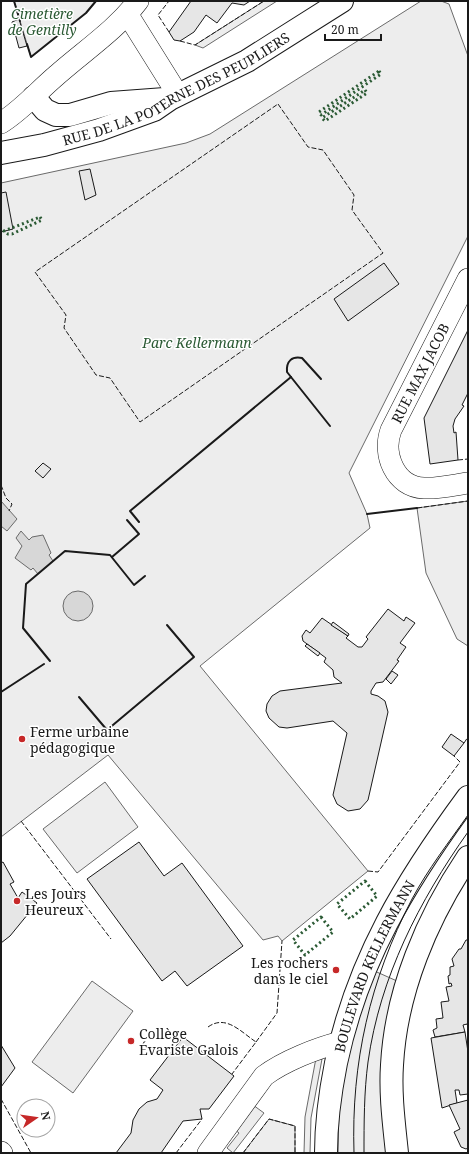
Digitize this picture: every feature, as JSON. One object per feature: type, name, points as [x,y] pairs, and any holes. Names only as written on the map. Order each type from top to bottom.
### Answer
[{"type":"main road","name":"RUE DE LA POTERNE DES PEUPLIERS","points":[[1,153],[44,145],[99,130],[154,110],[174,97],[247,61],[342,1]]},
{"type":"main road","points":[[34,97],[45,110],[56,114],[70,115],[111,103],[174,97]]},
{"type":"main road","name":"BOULEVARD KELLERMANN","points":[[326,1153],[326,1134],[330,1093],[340,1042],[360,977],[393,909],[425,856],[468,796]]},
{"type":"main road","points":[[397,1153],[393,1120],[392,1066],[398,1015],[427,928],[447,888],[468,857]]},
{"type":"street","points":[[1,123],[34,97],[55,76],[133,8],[174,97]]},
{"type":"street","name":"RUE MAX JACOB","points":[[468,278],[391,430],[388,438],[387,450],[389,460],[403,480],[423,488],[468,483]]},
{"type":"street","points":[[208,1153],[264,1076],[273,1070],[329,1045],[340,1042]]},
{"type":"green space","name":"Cimetière de Gentilly","points":[[14,1],[96,1],[86,13],[31,57]]},
{"type":"green space","points":[[264,1],[277,1],[203,48],[195,45]]},
{"type":"green space","name":"Parc Kellermann","points":[[421,1],[441,1],[449,4],[468,56],[468,236],[349,473],[367,514],[370,528],[200,666],[368,871],[282,941],[278,936],[263,940],[108,755],[1,837],[1,183],[186,143],[210,134]]},
{"type":"green space","points":[[468,501],[468,646],[457,639],[426,573],[417,508]]},
{"type":"green space","points":[[105,782],[138,827],[77,873],[43,829]]},
{"type":"green space","points":[[370,969],[397,981],[386,1153],[338,1153],[339,1102],[342,1080]]},
{"type":"green space","points":[[92,981],[133,1011],[73,1093],[32,1062]]},
{"type":"green space","points":[[316,1058],[322,1059],[311,1118],[310,1153],[304,1153],[305,1117]]},
{"type":"green space","points":[[253,1105],[264,1113],[233,1153],[227,1148],[239,1133],[234,1129]]},
{"type":"green space","points":[[269,1119],[295,1126],[295,1153],[243,1153]]},
{"type":"shaded area","points":[[1,501],[17,519],[7,531],[1,526]]},
{"type":"shaded area","points":[[21,531],[29,540],[32,537],[43,535],[51,553],[49,555],[53,561],[38,574],[33,568],[31,570],[15,558],[22,546],[16,538]]},
{"type":"shaded area","points":[[78,591],[89,595],[93,606],[89,617],[78,621],[67,617],[63,606],[67,595]]},
{"type":"building","points":[[191,1],[250,1],[244,5],[232,3],[217,23],[206,15],[194,32],[180,41],[174,40],[169,32]]},
{"type":"building","points":[[19,19],[27,46],[19,48],[12,22]]},
{"type":"building","points":[[90,169],[96,195],[85,200],[79,171]]},
{"type":"building","points":[[6,192],[13,229],[1,232],[1,193]]},
{"type":"building","points":[[384,263],[399,284],[348,321],[334,299]]},
{"type":"building","points":[[468,330],[468,393],[462,405],[464,406],[455,419],[453,426],[454,433],[456,432],[458,460],[430,464],[424,418]]},
{"type":"building","points":[[43,463],[51,469],[43,478],[35,471]]},
{"type":"building","points":[[388,609],[404,621],[406,617],[415,623],[400,643],[406,647],[397,660],[399,661],[383,682],[376,683],[371,691],[371,694],[378,696],[385,701],[388,712],[368,800],[360,809],[348,811],[337,804],[333,795],[347,733],[333,721],[287,728],[279,727],[269,718],[266,711],[267,704],[272,696],[280,691],[342,683],[334,677],[333,670],[324,662],[326,658],[303,641],[302,636],[306,630],[310,633],[322,618],[348,636],[346,638],[358,647],[362,647],[368,639],[366,637]]},
{"type":"building","points":[[333,622],[349,634],[348,636],[331,625]]},
{"type":"building","points":[[307,644],[320,653],[318,656],[305,646]]},
{"type":"building","points":[[392,671],[398,675],[391,684],[386,679]]},
{"type":"building","points":[[451,734],[464,743],[454,756],[442,747]]},
{"type":"building","points":[[139,842],[164,876],[182,863],[243,946],[187,986],[175,971],[162,981],[87,879]]},
{"type":"building","name":"Les Jours Heureux","points":[[3,862],[14,882],[10,884],[18,898],[22,892],[37,903],[10,936],[1,943],[1,863]]},
{"type":"building","points":[[466,940],[468,940],[468,1027],[467,1024],[463,1025],[465,1032],[435,1037],[433,1030],[437,1028],[436,1019],[443,1018],[441,1002],[449,1001],[446,987],[452,986],[451,983],[449,984],[448,976],[450,975],[450,967],[454,966],[452,959],[459,949],[461,949]]},
{"type":"building","points":[[465,1032],[468,1052],[468,1094],[460,1095],[459,1090],[455,1090],[457,1103],[442,1108],[431,1038]]},
{"type":"building","points":[[183,1037],[234,1076],[209,1109],[200,1109],[202,1119],[183,1121],[161,1153],[116,1153],[131,1133],[133,1120],[139,1109],[147,1102],[157,1099],[163,1090],[150,1080]]},
{"type":"building","points":[[1,1045],[15,1068],[1,1087]]},
{"type":"building","points":[[468,1100],[468,1148],[466,1149],[461,1147],[454,1132],[460,1129],[449,1105]]},
{"type":"tram line","points":[[354,1153],[356,1086],[366,1022],[374,991],[397,929],[412,899],[425,877],[468,815]]},
{"type":"tram line","points":[[364,1153],[364,1108],[368,1062],[382,1000],[392,970],[418,913],[433,885],[468,832]]},
{"type":"hedge","points":[[379,71],[381,74],[321,115],[319,112],[379,71]]},
{"type":"hedge","points":[[365,90],[367,93],[325,121],[322,118],[365,90]]},
{"type":"hedge","points":[[40,217],[42,220],[12,234],[8,234],[4,231],[40,217]]},
{"type":"hedge","points":[[365,881],[377,896],[350,919],[337,904],[365,881]]},
{"type":"hedge","points":[[321,917],[333,932],[305,955],[293,940],[321,917]]},
{"type":"fence","points":[[169,1],[158,15],[169,32]]},
{"type":"fence","points":[[180,41],[195,45],[264,1]]},
{"type":"fence","points":[[278,104],[308,147],[323,150],[354,195],[352,210],[383,253],[140,422],[110,378],[96,375],[64,328],[66,315],[35,272],[278,104]]},
{"type":"fence","points":[[458,460],[468,459]]},
{"type":"fence","points":[[1,485],[6,498],[12,504],[9,511]]},
{"type":"fence","points":[[417,508],[468,501]]},
{"type":"fence","points":[[464,743],[468,737]]},
{"type":"fence","points":[[368,871],[378,872],[460,762],[454,756]]},
{"type":"fence","points":[[21,821],[111,939]]},
{"type":"fence","points":[[256,1042],[277,1013],[282,941]]},
{"type":"fence","points":[[208,1027],[221,1022],[227,1023],[239,1029],[256,1042],[232,1074]]},
{"type":"fence","points":[[1,1099],[31,1153]]},
{"type":"fence","points":[[176,1153],[202,1119]]},
{"type":"fence","points":[[243,1153],[269,1119],[295,1126],[295,1153]]},
{"type":"wall","points":[[14,1],[20,21]]},
{"type":"wall","points":[[27,44],[31,57],[86,13],[96,1]]},
{"type":"wall","points":[[321,379],[302,358],[290,360],[287,372],[330,426]]},
{"type":"wall","points":[[139,522],[130,511],[291,377]]},
{"type":"wall","points":[[367,514],[417,508]]},
{"type":"wall","points":[[112,557],[139,534],[127,520]]},
{"type":"wall","points":[[50,661],[23,628],[26,584],[65,551],[110,555],[134,585],[145,576]]},
{"type":"wall","points":[[79,697],[107,730],[194,657],[167,625]]},
{"type":"wall","points":[[1,692],[44,664]]},
{"type":"wall","points":[[107,730],[112,736]]},
{"type":"place","name":"Ferme urbaine pédagogique","points":[[22,739]]},
{"type":"place","name":"Les Jours Heureux","points":[[17,901]]},
{"type":"place","name":"Les rochers dans le ciel","points":[[336,970]]},
{"type":"place","name":"Collège Évariste Galois","points":[[131,1041]]}]
